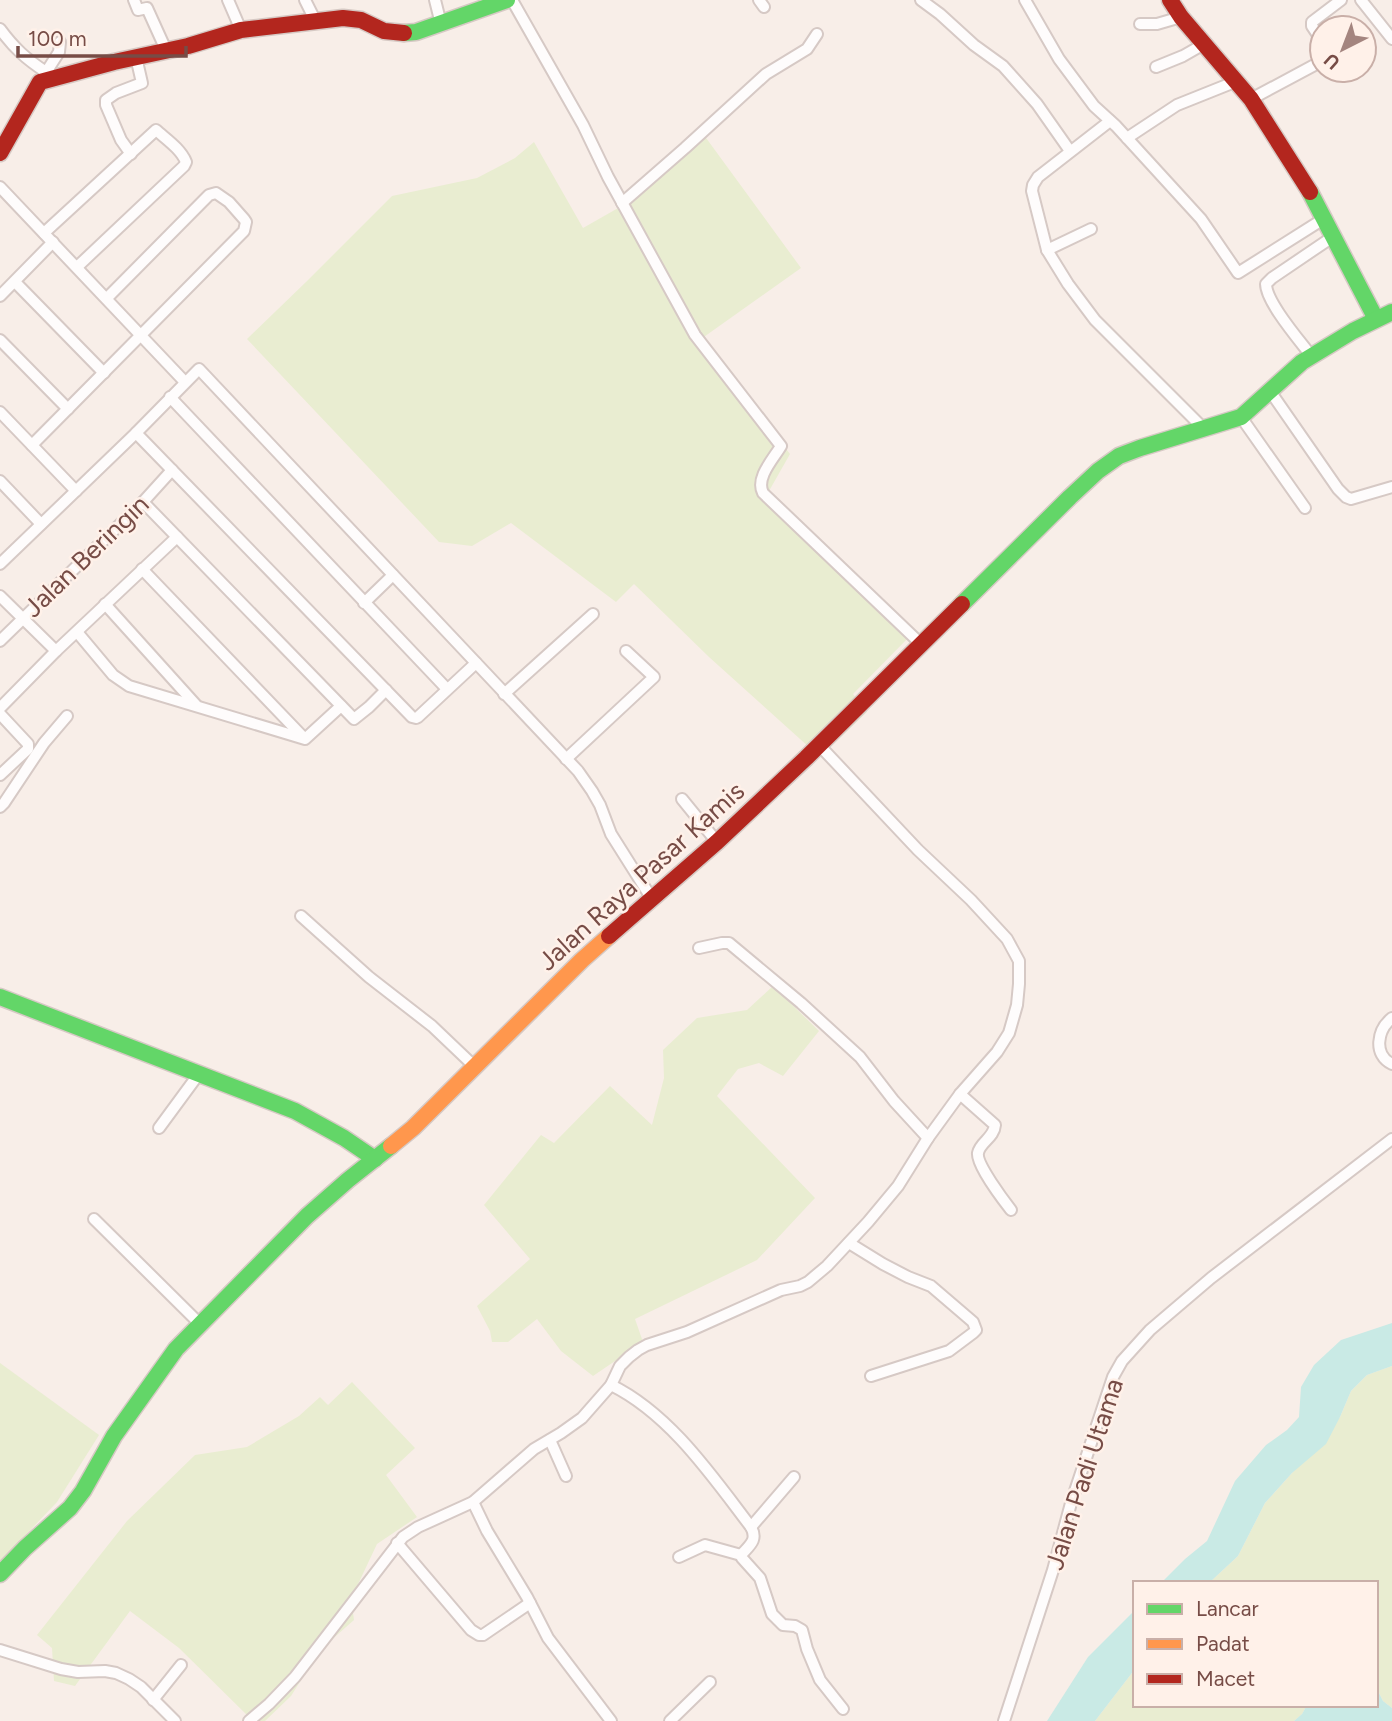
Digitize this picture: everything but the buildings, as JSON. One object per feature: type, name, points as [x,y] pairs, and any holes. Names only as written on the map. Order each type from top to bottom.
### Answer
[{"type":"main road","points":[[0,153],[43,77],[166,50],[241,30],[314,20],[361,20],[384,30],[416,32],[506,0]]},
{"type":"main road","points":[[1170,0],[1181,17],[1251,99],[1315,200],[1376,319]]},
{"type":"main road","name":"Jalan Raya Pasar Kamis","points":[[0,1574],[70,1508],[83,1491],[114,1436],[176,1349],[307,1216],[413,1128],[582,960],[717,842],[820,746],[1098,471],[1119,456],[1226,424],[1241,417],[1285,376],[1311,357],[1353,331],[1392,312]]},
{"type":"main road","points":[[0,997],[295,1111],[375,1158]]},
{"type":"street","points":[[134,0],[138,10],[147,8],[166,50]]},
{"type":"street","points":[[228,0],[241,30]]},
{"type":"street","points":[[305,0],[314,20]]},
{"type":"street","points":[[435,0],[441,24]]},
{"type":"street","points":[[512,0],[583,125],[622,203],[695,335],[781,446],[761,480],[762,493],[922,645]]},
{"type":"street","points":[[921,0],[974,45],[1003,65],[1037,104],[1070,151]]},
{"type":"street","points":[[1025,0],[1059,59],[1094,106],[1201,219],[1238,273],[1325,218]]},
{"type":"street","points":[[1323,14],[1341,0]]},
{"type":"street","points":[[1361,0],[1392,39]]},
{"type":"street","points":[[1140,24],[1157,24],[1181,17]]},
{"type":"street","points":[[0,29],[43,77],[59,52],[60,42]]},
{"type":"street","points":[[622,203],[766,74],[807,49],[817,34]]},
{"type":"street","points":[[1156,67],[1205,44]]},
{"type":"street","points":[[131,154],[121,140],[106,100],[142,83],[136,57]]},
{"type":"street","points":[[1251,99],[1308,68]]},
{"type":"street","points":[[1127,138],[1177,105],[1237,80]]},
{"type":"street","points":[[1110,121],[1038,177],[1033,185],[1035,207],[1047,250],[1095,320],[1204,429]]},
{"type":"street","points":[[44,233],[156,130],[184,156],[184,166],[77,267]]},
{"type":"street","points":[[0,187],[185,382]]},
{"type":"street","points":[[32,445],[244,231],[246,222],[229,202],[219,194],[212,193],[107,298]]},
{"type":"street","points":[[1047,250],[1091,229]]},
{"type":"street","points":[[1311,357],[1275,306],[1266,291],[1266,284],[1334,236]]},
{"type":"street","points":[[0,296],[53,242]]},
{"type":"street","points":[[15,282],[104,373]]},
{"type":"street","points":[[0,340],[68,409]]},
{"type":"street","points":[[0,564],[200,369],[578,771],[592,791],[611,834],[652,899]]},
{"type":"street","points":[[1270,391],[1346,497],[1351,499],[1392,487]]},
{"type":"street","points":[[170,397],[447,690]]},
{"type":"street","points":[[0,412],[76,491]]},
{"type":"street","points":[[1241,417],[1305,508]]},
{"type":"street","points":[[136,433],[412,718],[416,718],[476,663]]},
{"type":"street","name":"Jalan Beringin","points":[[0,640],[143,502],[172,470]]},
{"type":"street","points":[[0,481],[41,524]]},
{"type":"street","points":[[143,502],[354,719],[386,690]]},
{"type":"street","points":[[0,708],[177,537]]},
{"type":"street","points":[[142,569],[305,739]]},
{"type":"street","points":[[364,603],[393,575]]},
{"type":"street","points":[[0,596],[56,651]]},
{"type":"street","points":[[105,604],[196,705]]},
{"type":"street","points":[[504,694],[593,614]]},
{"type":"street","points":[[77,632],[113,675],[129,686],[305,739]]},
{"type":"street","points":[[566,759],[654,677],[626,651]]},
{"type":"street","points":[[305,739],[341,706]]},
{"type":"street","points":[[0,714],[29,746],[0,775]]},
{"type":"street","points":[[0,807],[44,743],[67,716]]},
{"type":"street","points":[[249,1721],[270,1704],[295,1677],[403,1537],[473,1502],[518,1463],[582,1418],[611,1385],[620,1366],[638,1350],[687,1332],[781,1290],[800,1286],[827,1266],[898,1186],[960,1094],[998,1052],[1009,1032],[1017,1004],[1019,984],[1019,961],[1007,939],[820,746]]},
{"type":"street","points":[[682,799],[717,842]]},
{"type":"street","points":[[301,916],[369,977],[432,1026],[474,1066]]},
{"type":"street","points":[[699,948],[729,943],[860,1057],[894,1101],[928,1138]]},
{"type":"street","points":[[1392,1018],[1384,1025],[1379,1042],[1381,1054],[1392,1064]]},
{"type":"street","points":[[159,1128],[198,1075]]},
{"type":"street","points":[[960,1094],[995,1125],[992,1134],[979,1149],[978,1157],[994,1188],[1011,1210]]},
{"type":"street","name":"Jalan Padi Utama","points":[[1004,1721],[1053,1570],[1074,1492],[1122,1361],[1150,1330],[1211,1278],[1392,1139]]},
{"type":"street","points":[[94,1219],[200,1324]]},
{"type":"street","points":[[849,1242],[895,1270],[931,1286],[975,1326],[976,1330],[949,1351],[871,1376]]},
{"type":"street","points":[[611,1385],[660,1418],[751,1527],[755,1538],[741,1555]]},
{"type":"street","points":[[550,1440],[566,1476]]},
{"type":"street","points":[[751,1527],[794,1477]]},
{"type":"street","points":[[473,1502],[548,1638],[611,1721]]},
{"type":"street","points":[[397,1543],[478,1635],[483,1635],[530,1603]]},
{"type":"street","points":[[678,1557],[705,1545],[741,1555],[760,1578],[772,1614],[783,1625],[799,1627],[802,1630],[820,1680],[843,1709]]},
{"type":"street","points":[[0,1650],[61,1669],[116,1673],[129,1679],[175,1721]]},
{"type":"street","points":[[153,1700],[181,1665]]},
{"type":"street","points":[[670,1721],[710,1682]]},
{"type":"green space","points":[[701,131],[801,268],[701,339],[790,454],[769,491],[913,633],[853,694],[867,712],[820,757],[709,657],[634,584],[616,602],[511,523],[472,546],[439,542],[247,339],[392,196],[477,178],[515,158],[534,142],[583,228],[627,203]]},
{"type":"green space","points":[[773,986],[819,1031],[783,1076],[759,1063],[738,1069],[717,1096],[815,1198],[757,1260],[635,1319],[643,1342],[593,1376],[561,1351],[537,1319],[508,1342],[492,1342],[490,1331],[477,1306],[530,1259],[484,1205],[541,1135],[554,1143],[610,1086],[652,1125],[664,1078],[663,1050],[697,1018],[747,1010]]},
{"type":"green space","points":[[0,1363],[99,1435],[57,1502],[0,1562]]},
{"type":"green space","points":[[1392,1366],[1392,1708],[1383,1701],[1378,1691],[1378,1581],[1211,1581],[1238,1556],[1265,1503],[1340,1417],[1351,1391],[1367,1375]]},
{"type":"green space","points":[[352,1382],[415,1448],[386,1475],[417,1517],[377,1544],[351,1599],[354,1620],[320,1650],[291,1696],[265,1721],[253,1721],[179,1648],[130,1611],[75,1686],[54,1681],[52,1648],[37,1635],[127,1521],[195,1455],[247,1447],[299,1416],[320,1397],[328,1405]]},
{"type":"green space","points":[[1133,1672],[1133,1707],[1306,1707],[1294,1721],[1095,1721]]},
{"type":"water","points":[[1392,1323],[1392,1366],[1367,1375],[1351,1391],[1326,1444],[1292,1473],[1265,1503],[1238,1556],[1211,1581],[1163,1581],[1207,1541],[1235,1481],[1266,1445],[1287,1430],[1299,1417],[1301,1387],[1314,1365],[1341,1340]]},
{"type":"water","points":[[1133,1612],[1133,1672],[1095,1721],[1047,1721],[1088,1657]]},
{"type":"water","points":[[1378,1691],[1383,1701],[1392,1708],[1392,1721],[1294,1721],[1306,1707],[1378,1707]]},
{"type":"traffic: fast","points":[[404,33],[416,32],[507,0]]},
{"type":"traffic: fast","points":[[1310,192],[1376,319]]},
{"type":"traffic: fast","points":[[962,604],[1070,497],[1119,456],[1241,417],[1302,362],[1353,331],[1392,312]]},
{"type":"traffic: fast","points":[[0,997],[295,1111],[375,1159]]},
{"type":"traffic: fast","points":[[0,1574],[70,1508],[83,1491],[114,1436],[176,1349],[307,1216],[391,1146]]},
{"type":"traffic: slow","points":[[391,1146],[413,1128],[609,936]]},
{"type":"traffic: jam","points":[[1170,0],[1181,17],[1251,99],[1310,192]]},
{"type":"traffic: jam","points":[[0,153],[40,82],[188,46],[241,30],[343,18],[361,20],[384,31],[404,33]]},
{"type":"traffic: jam","points":[[609,936],[717,842],[962,604]]}]
